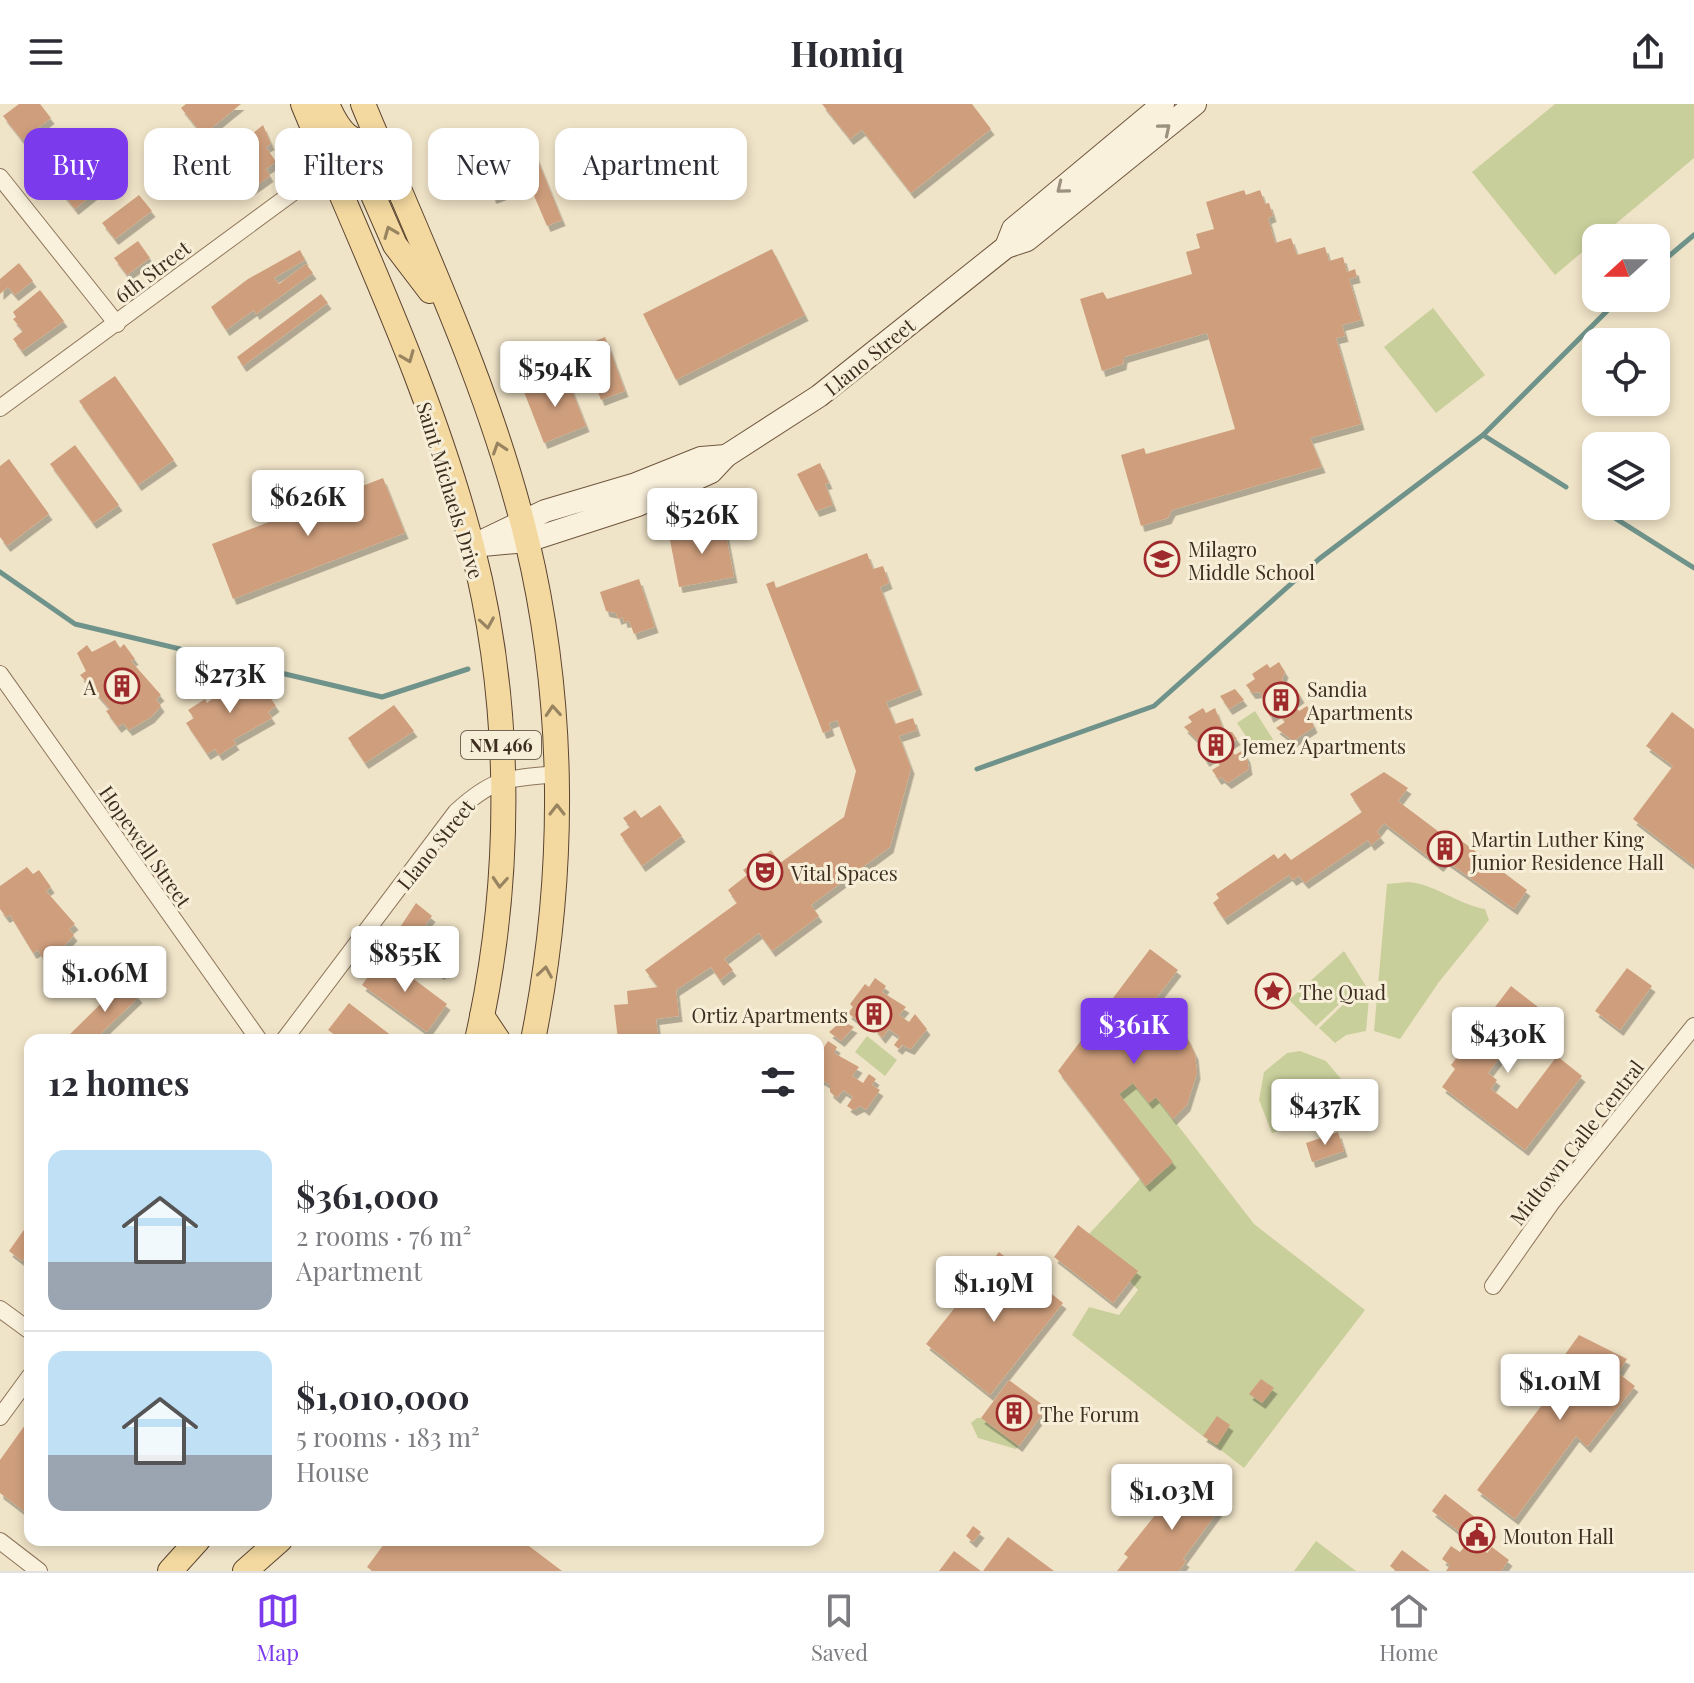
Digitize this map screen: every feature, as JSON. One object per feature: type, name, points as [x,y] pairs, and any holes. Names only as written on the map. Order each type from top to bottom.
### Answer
[{"type":"main road","name":"Saint Michaels Drive","points":[[303,104],[313,128]]},
{"type":"main road","points":[[327,104],[337,128]]},
{"type":"main road","name":"NM 466","points":[[363,104],[372,128]]},
{"type":"main road","name":"Saint Michaels Drive","points":[[343,200],[437,434],[472,546],[499,709],[502,779],[500,887],[482,1034]]},
{"type":"main road","points":[[375,200],[395,245],[451,318]]},
{"type":"main road","name":"NM 466","points":[[402,200],[480,389],[524,532],[547,649],[557,774],[554,903],[534,1034]]},
{"type":"main road","points":[[170,1571],[193,1546]]},
{"type":"main road","points":[[229,1571],[249,1546]]},
{"type":"main road","points":[[245,1571],[274,1546]]},
{"type":"main road","points":[[260,1571],[277,1546]]},
{"type":"street","name":"Llano Street","points":[[1134,151],[1163,104]]},
{"type":"street","name":"Llano Street","points":[[472,546],[524,532],[701,458],[726,456],[819,396],[1006,247],[1027,240],[1195,104]]},
{"type":"street","points":[[0,177],[117,324]]},
{"type":"street","name":"6th Street","points":[[0,408],[283,200]]},
{"type":"street","name":"Hopewell Street","points":[[0,674],[255,1034]]},
{"type":"street","name":"Llano Street","points":[[289,1034],[456,812],[483,787],[502,779],[557,774]]},
{"type":"street","name":"Midtown Calle Central","points":[[1493,1286],[1552,1202],[1694,1026]]},
{"type":"street","points":[[0,1309],[24,1327]]},
{"type":"street","points":[[0,1417],[24,1384]]},
{"type":"street","points":[[0,1541],[39,1571]]},
{"type":"green space","points":[[1555,104],[1694,104],[1694,158],[1616,224],[1582,224],[1582,252],[1555,275],[1472,172]]},
{"type":"green space","points":[[1433,308],[1485,375],[1436,413],[1384,347]]},
{"type":"green space","points":[[1255,711],[1276,744],[1259,755],[1237,723]]},
{"type":"green space","points":[[1408,882],[1427,886],[1485,909],[1489,920],[1439,982],[1400,1039],[1374,1031],[1387,884]]},
{"type":"green space","points":[[1344,951],[1366,986],[1347,997],[1316,1026],[1289,1000]]},
{"type":"green space","points":[[1370,987],[1366,1031],[1346,1035],[1335,1043],[1319,1028],[1353,995]]},
{"type":"green space","points":[[867,1036],[897,1060],[885,1076],[855,1052]]},
{"type":"green space","points":[[1300,1051],[1326,1061],[1351,1091],[1331,1114],[1272,1133],[1259,1100],[1264,1072],[1287,1053]]},
{"type":"green space","points":[[1133,1083],[1148,1102],[1156,1097],[1254,1224],[1365,1310],[1244,1468],[1072,1335],[1089,1307],[1119,1315],[1138,1290],[1089,1234],[1140,1179],[1146,1186],[1172,1162],[1119,1094]]},
{"type":"green space","points":[[977,1418],[1019,1446],[1016,1449],[978,1438],[971,1423]]},
{"type":"green space","points":[[1316,1541],[1356,1571],[1294,1571]]},
{"type":"building","points":[[19,104],[40,104],[51,118],[38,128],[24,128],[22,140],[3,116]]},
{"type":"building","points":[[186,104],[241,104],[212,128],[197,128],[181,108]]},
{"type":"building","points":[[822,104],[972,104],[991,129],[911,193],[862,130],[850,139]]},
{"type":"building","points":[[263,125],[271,144],[266,147],[275,163],[266,169],[270,176],[259,184],[259,128]]},
{"type":"building","points":[[539,164],[562,220],[547,226],[536,200],[539,200]]},
{"type":"building","points":[[1244,190],[1246,195],[1260,190],[1265,204],[1269,203],[1273,216],[1268,218],[1275,243],[1291,238],[1297,255],[1325,247],[1329,261],[1343,257],[1347,272],[1355,269],[1357,277],[1349,279],[1361,320],[1342,325],[1345,336],[1336,338],[1361,424],[1310,438],[1322,467],[1172,510],[1168,518],[1141,526],[1121,455],[1144,448],[1146,454],[1235,429],[1207,333],[1124,357],[1123,364],[1102,371],[1080,299],[1103,292],[1107,299],[1192,274],[1186,252],[1200,248],[1196,234],[1214,229],[1206,202]]},
{"type":"building","points":[[139,195],[152,211],[115,239],[102,223]]},
{"type":"building","points":[[68,200],[86,200],[75,209]]},
{"type":"building","points":[[138,241],[150,258],[127,275],[114,258]]},
{"type":"building","points":[[772,249],[805,315],[676,380],[643,314]]},
{"type":"building","points":[[300,250],[305,260],[274,278],[279,284],[306,264],[313,273],[256,314],[254,310],[226,330],[211,307],[248,279]]},
{"type":"building","points":[[19,263],[33,281],[15,295],[8,287],[0,294],[0,279]]},
{"type":"building","points":[[40,290],[64,321],[22,351],[13,339],[23,331],[13,319],[16,317],[13,312]]},
{"type":"building","points":[[321,294],[328,303],[243,366],[237,357]]},
{"type":"building","points":[[605,337],[625,391],[601,400],[581,347]]},
{"type":"building","points":[[566,375],[586,426],[544,443],[524,392]]},
{"type":"building","points":[[115,376],[174,460],[138,485],[79,401]]},
{"type":"building","points":[[75,445],[119,505],[93,523],[50,464]]},
{"type":"building","points":[[9,459],[49,514],[7,546],[0,537],[0,466]]},
{"type":"building","points":[[820,463],[829,483],[825,484],[833,505],[816,511],[797,474]]},
{"type":"building","points":[[383,478],[405,533],[233,599],[212,544]]},
{"type":"building","points":[[724,525],[734,577],[679,587],[669,535]]},
{"type":"building","points":[[867,553],[873,569],[883,566],[889,583],[880,587],[919,689],[886,702],[895,724],[913,718],[917,730],[899,736],[911,768],[890,847],[811,905],[819,916],[772,951],[759,933],[724,959],[733,970],[720,980],[711,967],[676,990],[679,1016],[656,1019],[658,1034],[617,1034],[614,1005],[628,1004],[627,991],[658,987],[645,970],[737,903],[728,890],[747,875],[743,870],[771,850],[780,863],[844,817],[856,771],[837,720],[829,723],[831,730],[823,733],[766,584],[774,581],[776,588]]},
{"type":"building","points":[[639,579],[655,627],[634,634],[629,621],[624,622],[623,617],[618,619],[616,613],[606,611],[600,592]]},
{"type":"building","name":"A","points":[[115,640],[120,648],[124,644],[135,659],[131,661],[161,695],[156,699],[161,706],[151,717],[129,730],[123,723],[118,727],[106,711],[110,709],[80,675],[86,671],[77,653],[87,645],[92,652]]},
{"type":"building","name":"Sandia Apartments","points":[[1279,662],[1285,672],[1282,679],[1288,689],[1296,689],[1301,697],[1293,703],[1299,711],[1307,706],[1312,714],[1309,716],[1314,727],[1293,741],[1276,728],[1285,722],[1278,712],[1270,717],[1260,692],[1252,693],[1246,685],[1255,679],[1252,674],[1267,664],[1270,668]]},
{"type":"building","points":[[242,675],[247,681],[255,676],[276,706],[268,712],[272,718],[233,740],[236,744],[219,755],[215,749],[207,754],[186,723],[194,718],[188,710],[205,699],[207,703]]},
{"type":"building","points":[[1235,689],[1244,700],[1229,709],[1220,696]]},
{"type":"building","points":[[394,705],[414,731],[365,763],[348,738]]},
{"type":"building","name":"Jemez Apartments","points":[[1203,708],[1206,713],[1215,708],[1224,731],[1232,732],[1237,739],[1228,745],[1235,755],[1243,750],[1247,757],[1249,769],[1228,783],[1221,777],[1218,779],[1212,770],[1220,765],[1214,756],[1206,761],[1201,753],[1203,746],[1184,727],[1192,722],[1188,717]]},
{"type":"building","points":[[1672,712],[1694,729],[1694,866],[1633,819],[1673,766],[1646,746]]},
{"type":"building","name":"Martin Luther King Junior Residence Hall","points":[[1384,772],[1408,788],[1398,801],[1455,844],[1459,839],[1527,890],[1514,909],[1445,860],[1440,866],[1384,823],[1377,832],[1381,837],[1371,845],[1368,840],[1305,883],[1299,876],[1293,880],[1289,875],[1224,919],[1213,903],[1219,898],[1216,894],[1274,854],[1278,859],[1285,853],[1291,860],[1362,812],[1350,794]]},
{"type":"building","points":[[660,805],[682,836],[642,866],[620,834],[630,827],[623,818],[635,810],[641,818]]},
{"type":"building","points":[[27,867],[33,874],[39,870],[51,887],[46,891],[75,924],[69,929],[74,935],[65,945],[42,957],[38,950],[33,953],[10,915],[6,917],[0,909],[0,886]]},
{"type":"building","points":[[416,903],[432,916],[425,925],[452,945],[445,953],[452,959],[441,974],[393,938]]},
{"type":"building","points":[[1150,949],[1178,970],[1140,1019],[1152,1028],[1166,1009],[1176,1018],[1172,1023],[1187,1037],[1195,1054],[1197,1073],[1187,1105],[1173,1119],[1156,1097],[1149,1103],[1133,1083],[1119,1094],[1173,1162],[1146,1186],[1058,1071]]},
{"type":"building","points":[[383,956],[447,1004],[427,1032],[362,985]]},
{"type":"building","points":[[1627,968],[1652,986],[1620,1030],[1595,1011]]},
{"type":"building","name":"Ortiz Apartments","points":[[875,978],[886,986],[882,992],[906,1007],[899,1015],[909,1022],[915,1014],[927,1029],[911,1049],[902,1045],[899,1049],[894,1045],[900,1037],[889,1029],[882,1038],[866,1017],[858,1021],[848,1013],[853,1007],[850,1004],[865,984],[869,987]]},
{"type":"building","points":[[124,981],[139,997],[100,1034],[70,1034]]},
{"type":"building","points":[[1511,986],[1538,1007],[1488,1073],[1497,1080],[1491,1089],[1517,1109],[1557,1056],[1582,1076],[1525,1150],[1442,1087],[1455,1069],[1451,1065]]},
{"type":"building","points":[[349,1003],[389,1034],[334,1034],[328,1030]]},
{"type":"building","points":[[842,1021],[854,1027],[841,1041],[829,1032]]},
{"type":"building","points":[[828,1041],[837,1047],[834,1053],[859,1067],[852,1076],[863,1083],[869,1074],[876,1079],[872,1085],[880,1090],[866,1110],[861,1106],[853,1110],[847,1106],[853,1097],[843,1090],[837,1098],[830,1092],[830,1085],[824,1081],[824,1047]]},
{"type":"building","points":[[1338,1132],[1344,1151],[1312,1162],[1306,1143]]},
{"type":"building","points":[[1078,1225],[1138,1271],[1113,1303],[1054,1257]]},
{"type":"building","points":[[24,1230],[24,1258],[22,1261],[9,1251]]},
{"type":"building","points":[[999,1252],[1063,1303],[990,1395],[926,1344]]},
{"type":"building","points":[[1579,1335],[1627,1359],[1618,1373],[1635,1386],[1587,1447],[1576,1436],[1515,1519],[1477,1490],[1552,1392],[1543,1385]]},
{"type":"building","points":[[1261,1379],[1274,1388],[1262,1403],[1249,1394]]},
{"type":"building","name":"The Forum","points":[[1009,1380],[1047,1408],[1019,1446],[981,1418]]},
{"type":"building","points":[[1217,1416],[1230,1425],[1217,1445],[1203,1436]]},
{"type":"building","points":[[24,1426],[24,1511],[0,1493],[0,1460]]},
{"type":"building","points":[[1184,1479],[1221,1507],[1183,1559],[1186,1561],[1179,1571],[1117,1571],[1128,1557],[1124,1554]]},
{"type":"building","name":"Mouton Hall","points":[[1445,1494],[1493,1531],[1481,1548],[1487,1553],[1492,1547],[1509,1560],[1501,1571],[1446,1571],[1450,1565],[1442,1559],[1451,1546],[1460,1552],[1470,1540],[1432,1511]]},
{"type":"building","points":[[973,1526],[981,1532],[973,1542],[966,1536]]},
{"type":"building","points":[[1008,1537],[1054,1571],[983,1571]]},
{"type":"building","points":[[383,1546],[529,1546],[562,1571],[372,1571],[367,1567]]},
{"type":"building","points":[[1402,1550],[1430,1571],[1396,1571],[1390,1566]]},
{"type":"building","points":[[954,1551],[981,1571],[939,1571]]},
{"type":"waterway","points":[[1670,255],[1694,235]]},
{"type":"waterway","points":[[1483,435],[1606,312]]},
{"type":"waterway","points":[[977,769],[1154,706],[1319,559],[1483,435],[1566,487]]},
{"type":"waterway","points":[[1618,520],[1694,568]]},
{"type":"waterway","points":[[0,572],[75,624],[382,697],[468,669]]},
{"type":"place","name":"Milagro Middle School","points":[[1162,559]]},
{"type":"place","name":"A","points":[[122,686]]},
{"type":"place","name":"Sandia Apartments","points":[[1281,700]]},
{"type":"place","name":"Jemez Apartments","points":[[1216,745]]},
{"type":"place","name":"Martin Luther King Junior Residence Hall","points":[[1445,849]]},
{"type":"place","name":"Vital Spaces","points":[[765,872]]},
{"type":"place","name":"The Quad","points":[[1273,991]]},
{"type":"place","name":"Ortiz Apartments","points":[[874,1014]]},
{"type":"place","name":"The Forum","points":[[1014,1413]]},
{"type":"place","name":"Mouton Hall","points":[[1477,1535]]}]
